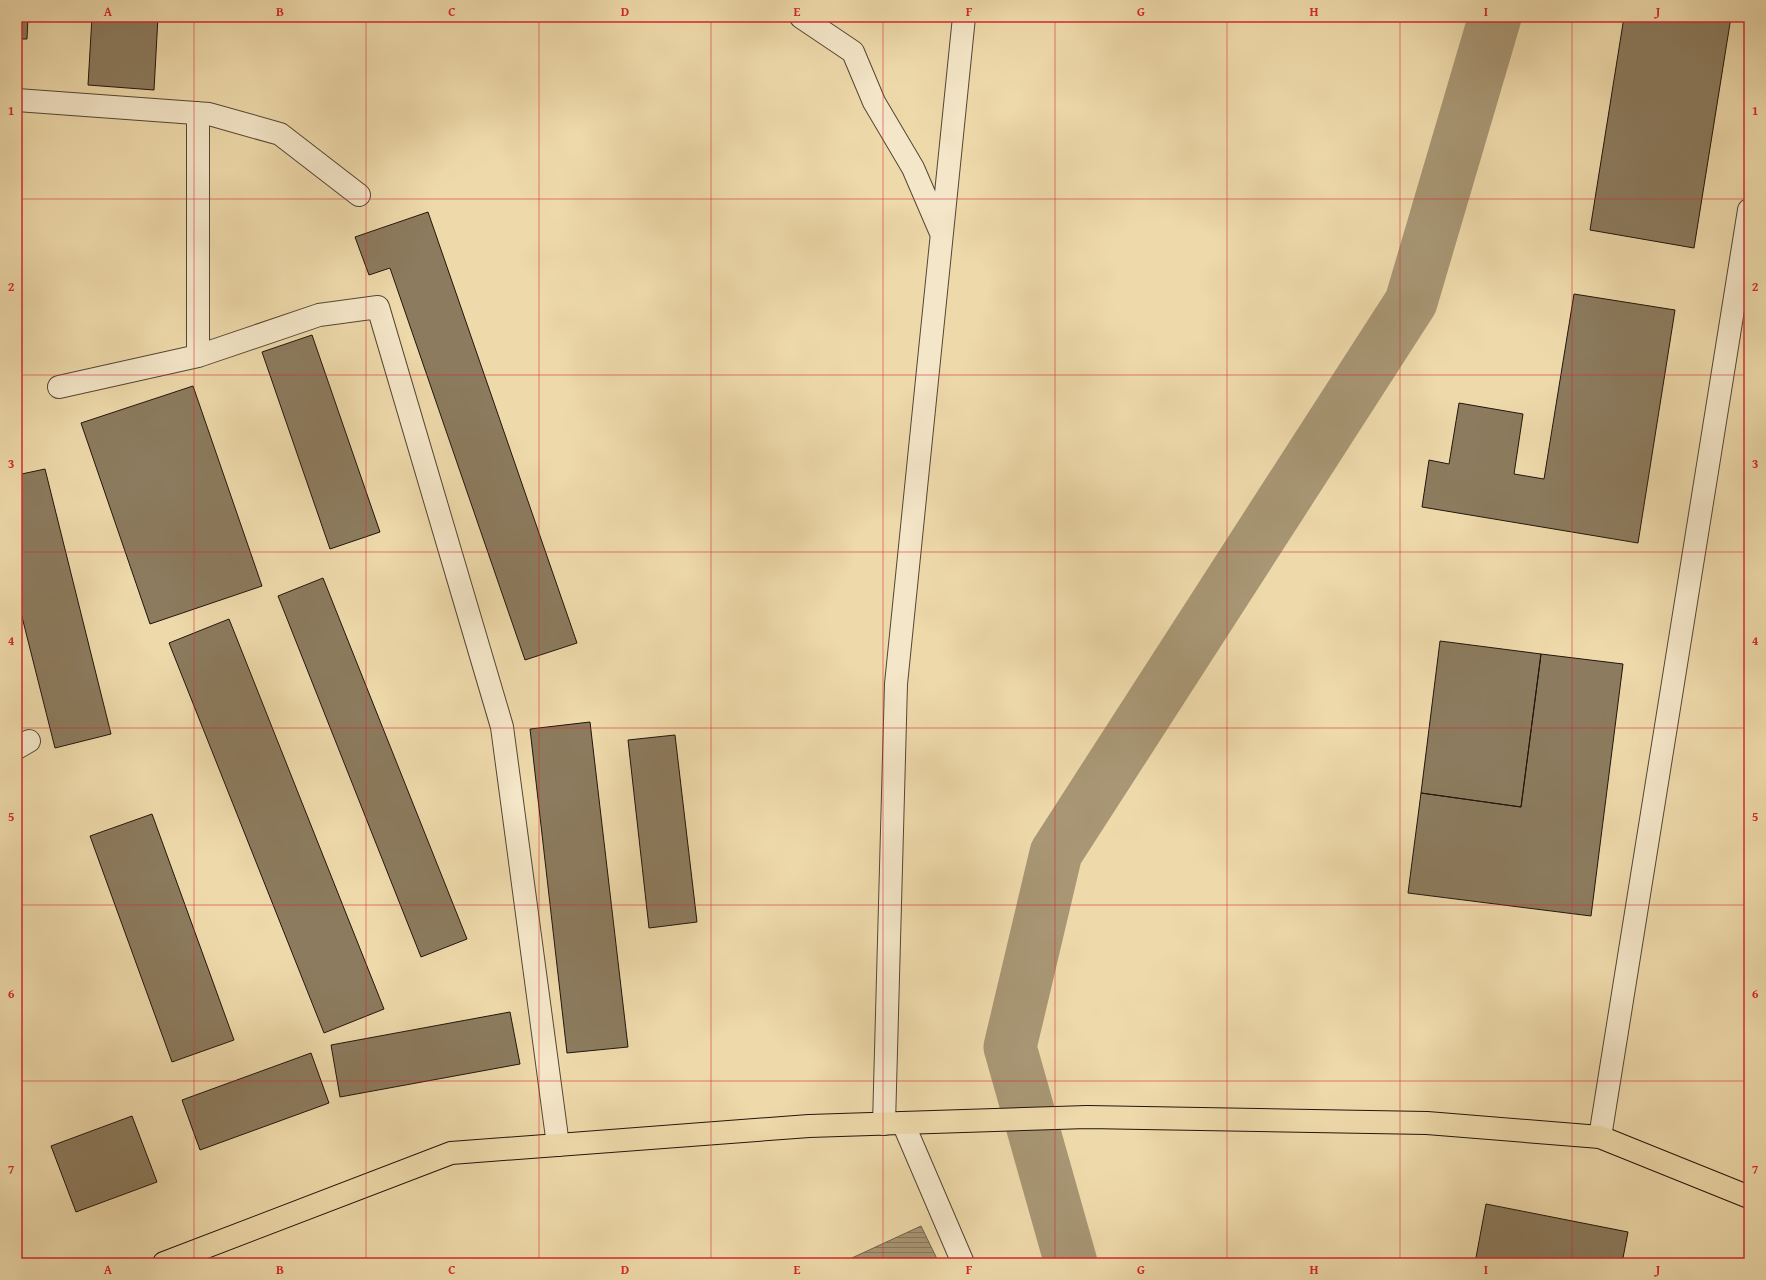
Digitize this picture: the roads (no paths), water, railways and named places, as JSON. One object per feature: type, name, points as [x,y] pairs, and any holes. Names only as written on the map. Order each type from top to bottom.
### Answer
[{"type":"main road","points":[[164,1263],[451,1153],[809,1126],[1087,1117],[1427,1123],[1600,1137],[1749,1197]]},
{"type":"street","points":[[801,17],[853,52],[874,102],[913,168],[942,234]]},
{"type":"street","points":[[963,1263],[893,1124],[896,684],[964,17]]},
{"type":"street","points":[[17,100],[209,114],[280,134],[359,195]]},
{"type":"street","points":[[198,113],[198,356]]},
{"type":"street","points":[[1600,1137],[1747,242],[1749,210]]},
{"type":"street","points":[[59,387],[198,356],[319,315],[378,307],[502,727],[558,1145]]},
{"type":"waterway","points":[[1071,1263],[1010,1047],[1056,853],[1411,302],[1495,17]]}]
